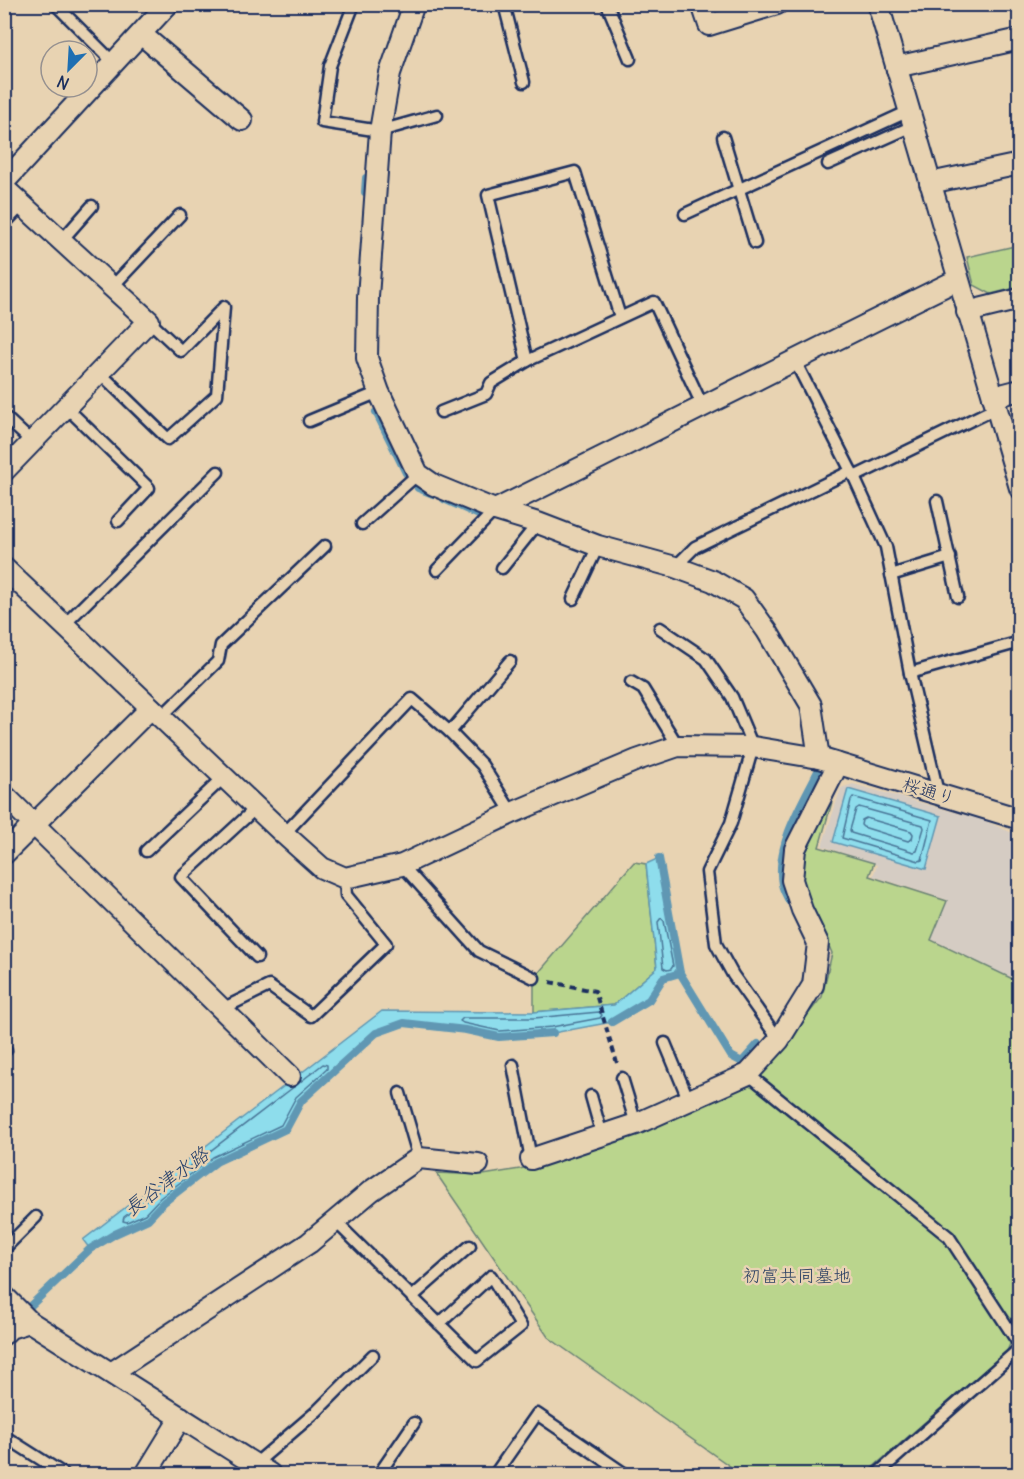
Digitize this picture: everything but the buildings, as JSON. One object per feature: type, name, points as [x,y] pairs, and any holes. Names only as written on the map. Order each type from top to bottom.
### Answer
[{"type":"street","points":[[4,182],[168,4]]},
{"type":"street","points":[[414,4],[390,73],[380,131],[368,297],[367,358],[379,392],[418,474],[434,485],[495,510],[538,523],[598,546],[675,567],[713,581],[744,599],[767,631],[811,705],[819,758]]},
{"type":"street","points":[[702,4],[709,25],[777,4]]},
{"type":"street","points":[[878,4],[957,279],[1018,477]]},
{"type":"street","points":[[141,34],[242,120]]},
{"type":"street","points":[[896,67],[1020,39]]},
{"type":"street","points":[[930,183],[1020,164]]},
{"type":"street","points":[[4,188],[149,321],[4,471]]},
{"type":"street","points":[[495,510],[957,279]]},
{"type":"street","points":[[967,312],[1020,299]]},
{"type":"street","points":[[994,403],[1020,390]]},
{"type":"street","points":[[4,568],[284,834],[322,868],[345,878]]},
{"type":"street","points":[[4,854],[156,713]]},
{"type":"street","name":"桜通り","points":[[345,878],[402,865],[512,813],[636,760],[678,746],[753,747],[819,758],[1020,819]]},
{"type":"street","points":[[531,1160],[636,1124],[748,1074],[779,1040],[813,985],[818,943],[802,910],[792,880],[795,849],[838,764]]},
{"type":"street","points":[[4,795],[290,1076]]},
{"type":"street","points":[[111,1373],[309,1244],[372,1191],[419,1158],[478,1164]]},
{"type":"street","points":[[4,1296],[30,1322],[262,1470]]},
{"type":"street","points":[[4,1334],[10,1328],[30,1322]]},
{"type":"street","points":[[146,1474],[181,1417]]},
{"type":"lane","points":[[354,4],[330,66],[322,122],[380,131],[437,115]]},
{"type":"lane","points":[[504,4],[524,82]]},
{"type":"lane","points":[[608,4],[630,59]]},
{"type":"lane","points":[[57,6],[114,63]]},
{"type":"lane","points":[[828,164],[911,118]]},
{"type":"lane","points":[[685,214],[911,118]]},
{"type":"lane","points":[[723,137],[755,243]]},
{"type":"lane","points":[[527,361],[488,195],[575,172],[620,318]]},
{"type":"lane","points":[[4,224],[23,204]]},
{"type":"lane","points":[[62,240],[92,206]]},
{"type":"lane","points":[[113,286],[180,215]]},
{"type":"lane","points":[[441,412],[486,394],[491,383],[527,361],[654,302],[703,408]]},
{"type":"lane","points":[[99,372],[168,439],[217,395],[224,307],[181,351],[149,321]]},
{"type":"lane","points":[[794,359],[853,474],[886,547],[910,673],[938,793]]},
{"type":"lane","points":[[309,421],[379,392]]},
{"type":"lane","points":[[675,567],[695,547],[853,474],[994,403]]},
{"type":"lane","points":[[66,407],[149,488],[118,521]]},
{"type":"lane","points":[[4,416],[32,442]]},
{"type":"lane","points":[[64,625],[218,472]]},
{"type":"lane","points":[[362,524],[418,474]]},
{"type":"lane","points":[[938,501],[958,597]]},
{"type":"lane","points":[[437,570],[495,510]]},
{"type":"lane","points":[[502,568],[538,523]]},
{"type":"lane","points":[[156,713],[218,661],[221,645],[325,546]]},
{"type":"lane","points":[[573,600],[598,546]]},
{"type":"lane","points":[[891,575],[950,557]]},
{"type":"lane","points":[[660,628],[706,659],[732,697],[753,747],[731,823],[707,872],[716,944],[733,975],[779,1040]]},
{"type":"lane","points":[[910,673],[1020,642]]},
{"type":"lane","points":[[450,732],[510,661]]},
{"type":"lane","points":[[631,682],[643,689],[678,746]]},
{"type":"lane","points":[[284,834],[412,699],[450,732],[482,765],[512,813]]},
{"type":"lane","points":[[146,851],[223,778]]},
{"type":"lane","points":[[256,808],[181,877],[257,957]]},
{"type":"lane","points":[[402,865],[479,951],[534,978]]},
{"type":"lane","points":[[222,1009],[270,986],[311,1016],[386,944],[346,895],[345,878]]},
{"type":"lane","points":[[665,1043],[689,1101]]},
{"type":"lane","points":[[513,1065],[531,1160]]},
{"type":"lane","points":[[748,1074],[950,1237],[1020,1347],[877,1474]]},
{"type":"lane","points":[[622,1078],[636,1124]]},
{"type":"lane","points":[[400,1093],[419,1158]]},
{"type":"lane","points":[[591,1095],[602,1136]]},
{"type":"lane","points":[[4,1249],[36,1217]]},
{"type":"lane","points":[[334,1221],[412,1297],[439,1324],[477,1361],[521,1326],[491,1276],[439,1324]]},
{"type":"lane","points":[[412,1297],[471,1246]]},
{"type":"lane","points":[[262,1470],[373,1355]]},
{"type":"lane","points":[[495,1474],[537,1414],[625,1474]]},
{"type":"lane","points":[[379,1474],[414,1423]]},
{"type":"lane","points":[[4,1436],[64,1474]]},
{"type":"path","points":[[534,978],[595,991],[622,1078]]},
{"type":"shaded area","points":[[853,784],[983,820],[1019,836],[1019,982],[931,939],[947,900],[873,876],[877,865],[822,846],[841,788]]},
{"type":"green space","points":[[1019,245],[1019,287],[991,294],[974,285],[967,257]]},
{"type":"green space","name":"初富共同墓地","points":[[838,781],[819,847],[874,863],[869,876],[947,901],[931,940],[1019,982],[1019,1328],[1007,1351],[865,1474],[741,1474],[548,1337],[436,1173],[483,1175],[520,1169],[638,1132],[736,1089],[750,1086],[822,997],[832,953],[800,879],[804,850]]},
{"type":"green space","points":[[634,862],[646,864],[657,968],[614,1005],[534,1012],[534,978]]},
{"type":"water","points":[[848,789],[941,816],[926,869],[833,842]]},
{"type":"water","points":[[659,858],[680,973],[663,978],[649,1000],[612,1022],[553,1033],[499,1037],[466,1030],[404,1023],[376,1033],[301,1101],[286,1129],[216,1162],[164,1202],[148,1219],[115,1234],[90,1249],[83,1240],[382,1011],[534,1012],[614,1005],[657,968],[646,864]]},
{"type":"waterway","name":"長谷津水路","points":[[365,192],[366,178]]},
{"type":"waterway","name":"長谷津水路","points":[[376,412],[406,473]]},
{"type":"waterway","name":"長谷津水路","points":[[418,488],[433,494]]},
{"type":"waterway","name":"長谷津水路","points":[[444,499],[479,515]]},
{"type":"waterway","name":"長谷津水路","points":[[789,901],[782,884],[782,855],[791,825],[818,771]]},
{"type":"waterway","points":[[659,858],[680,973]]},
{"type":"waterway","name":"長谷津水路","points":[[612,1022],[649,1000],[663,978],[680,973],[731,1056],[742,1062],[758,1044]]},
{"type":"waterway","name":"長谷津水路","points":[[26,1310],[90,1249],[115,1234],[148,1219],[164,1202],[216,1162],[286,1129],[301,1101],[376,1033],[404,1023],[466,1030],[499,1037],[553,1033]]}]
